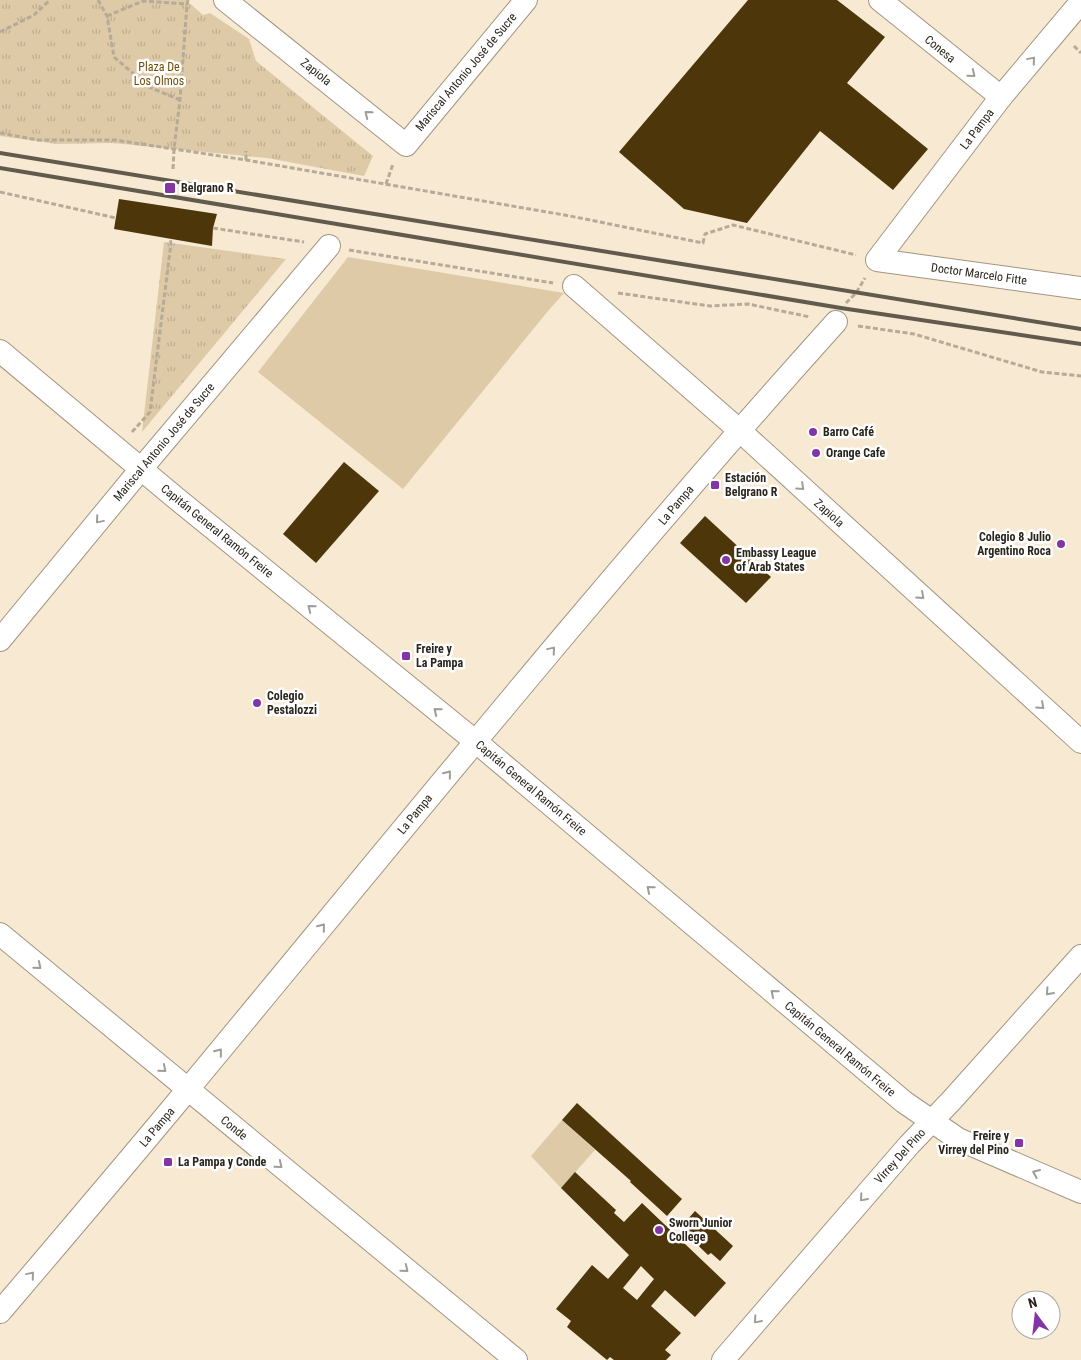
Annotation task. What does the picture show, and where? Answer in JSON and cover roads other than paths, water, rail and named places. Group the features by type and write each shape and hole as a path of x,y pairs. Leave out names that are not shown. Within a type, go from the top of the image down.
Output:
{"street":[{"name":"Zapiola","path":"225,0 406,145"},
{"name":"Mariscal Antonio José de Sucre","path":"406,145 526,0"},
{"name":"Conesa","path":"880,0 1001,97"},
{"name":"La Pampa","path":"878,260 1001,97 1081,2"},
{"name":"Mariscal Antonio José de Sucre","path":"0,640 329,246"},
{"name":"Doctor Marcelo Fitte","path":"878,260 1081,288"},
{"name":"Zapiola","path":"574,286 739,430 1081,742"},
{"name":"La Pampa","path":"0,1312 188,1090 475,741 739,430 836,322"},
{"name":"Capitán General Ramón Freire","path":"0,352 475,741 904,1102 958,1139 1081,1192"},
{"name":"Conde","path":"0,934 516,1360"},
{"name":"Virrey Del Pino","path":"722,1360 931,1122 1081,956"}],"railway":[{"path":"0,153 1081,329"},
{"path":"0,168 841,308 1081,344"}],"place":[{"name":"Belgrano R","path":"170,188"},
{"name":"Barro Café","path":"813,432"},
{"name":"Orange Cafe","path":"816,453"},
{"name":"Estación Belgrano R","path":"715,485"},
{"name":"Colegio 8 Julio Argentino Roca","path":"1061,544"},
{"name":"Embassy League of Arab States","path":"726,560"},
{"name":"Freire y La Pampa","path":"406,656"},
{"name":"Colegio Pestalozzi","path":"257,703"},
{"name":"Freire y Virrey del Pino","path":"1019,1143"},
{"name":"La Pampa y Conde","path":"168,1162"},
{"name":"Sworn Junior College","path":"659,1230"}],"park label":[{"name":"Plaza De Los Olmos","path":"159,74"}]}
